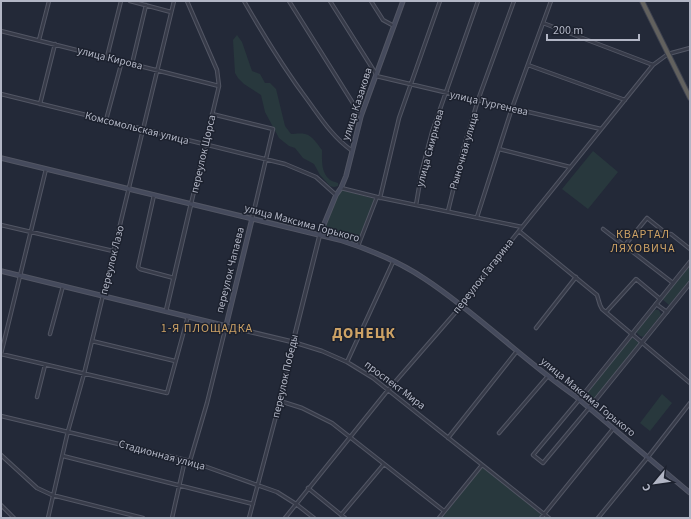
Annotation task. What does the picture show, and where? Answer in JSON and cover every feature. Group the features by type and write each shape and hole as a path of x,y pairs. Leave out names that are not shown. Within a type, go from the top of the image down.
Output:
{"highway":[{"path":"642,1 690,98"}],"main road":[{"name":"улица Казакова","path":"320,234 336,195 346,176 351,150 361,116 403,1"},
{"name":"улица Максима Горького","path":"1,158 320,234 358,246 393,262 424,278 462,305 589,408 690,493"},
{"name":"переулок Чапаева","path":"226,326 252,219"},
{"name":"проспект Мира","path":"1,270 226,326"}],"street":[{"path":"39,40 49,1"},
{"path":"107,58 121,1"},
{"path":"130,1 171,12"},
{"name":"переулок Лазо","path":"48,518 52,496 84,374 174,1"},
{"name":"переулок Щорса","path":"166,311 219,86 217,70 187,1"},
{"path":"244,1 273,51 330,132 351,150"},
{"path":"289,1 361,116"},
{"path":"330,1 376,75"},
{"path":"371,1 384,20 394,26"},
{"path":"358,246 379,197 399,118 440,1"},
{"name":"улица Смирнова","path":"416,205 422,170 432,132 478,1"},
{"name":"Рыночная улица","path":"448,211 463,150 478,100 514,1"},
{"path":"477,217 512,108 551,1"},
{"path":"132,64 146,5"},
{"path":"543,23 653,65"},
{"name":"улица Кирова","path":"1,31 219,86"},
{"path":"40,104 55,44"},
{"name":"переулок Гагарина","path":"285,518 388,390 462,305 489,268 653,65 668,54 690,48"},
{"path":"106,120 122,61"},
{"path":"528,64 625,100"},
{"name":"улица Тургенева","path":"376,75 411,85 601,129"},
{"name":"Комсомольская улица","path":"1,94 285,164 316,177 336,195"},
{"name":"переулок Чапаева","path":"212,114 273,129 252,219"},
{"path":"499,149 571,167"},
{"path":"46,169 1,354 167,393 188,316"},
{"path":"341,188 522,227"},
{"path":"154,195 138,267 140,269 174,278"},
{"path":"625,245 647,218 667,234 671,234 690,249"},
{"path":"1,225 114,251"},
{"path":"604,228 673,283"},
{"path":"519,231 597,295 600,305 606,312 690,383"},
{"name":"переулок Победы","path":"248,518 280,401 320,234"},
{"path":"347,362 393,262"},
{"path":"690,262 534,455 543,463 690,283"},
{"path":"536,328 576,278"},
{"path":"606,312 636,279 660,299"},
{"path":"50,334 63,286"},
{"path":"656,304 667,312"},
{"name":"переулок Чапаева","path":"190,461 207,405 226,326"},
{"name":"проспект Мира","path":"226,326 293,342 322,351 347,362 373,378 549,518"},
{"path":"92,341 175,361"},
{"path":"448,438 517,351"},
{"path":"37,397 45,365"},
{"path":"499,433 548,376"},
{"path":"280,401 302,408 332,423 444,512"},
{"path":"598,518 690,403"},
{"name":"Стадионная улица","path":"1,416 190,461 277,492 314,518"},
{"path":"541,518 613,429"},
{"path":"1,455 37,488 52,496 142,518"},
{"path":"63,456 253,504"},
{"path":"172,518 185,460"},
{"path":"341,515 384,464"},
{"path":"439,518 482,465"},
{"path":"308,488 345,518"},
{"path":"1,505 14,518"}],"shaded area":[{"path":"237,35 242,42 252,71 260,74 265,83 270,83 276,89 285,126 291,134 305,134 315,140 322,150 322,166 326,176 330,180 338,183 338,186 330,186 320,175 314,164 303,158 295,148 289,146 279,138 265,112 261,95 244,84 238,78 235,73 233,40"},
{"path":"593,151 618,172 588,209 562,189"},
{"path":"342,190 375,199 358,243 324,231 339,193"},
{"path":"690,265 690,280 669,305 662,299"},
{"path":"655,310 659,311 661,315 643,337 640,336 636,332"},
{"path":"631,337 639,343 590,404 582,397"},
{"path":"662,394 672,403 650,431 640,423"},
{"path":"482,467 543,515 541,518 442,518"}],"district":[{"name":"КВАРТАЛ ЛЯХОВИЧА","path":"643,241"},
{"name":"1-Я ПЛОЩАДКА","path":"207,328"},
{"name":"ДОНЕЦК","path":"364,333"}]}
